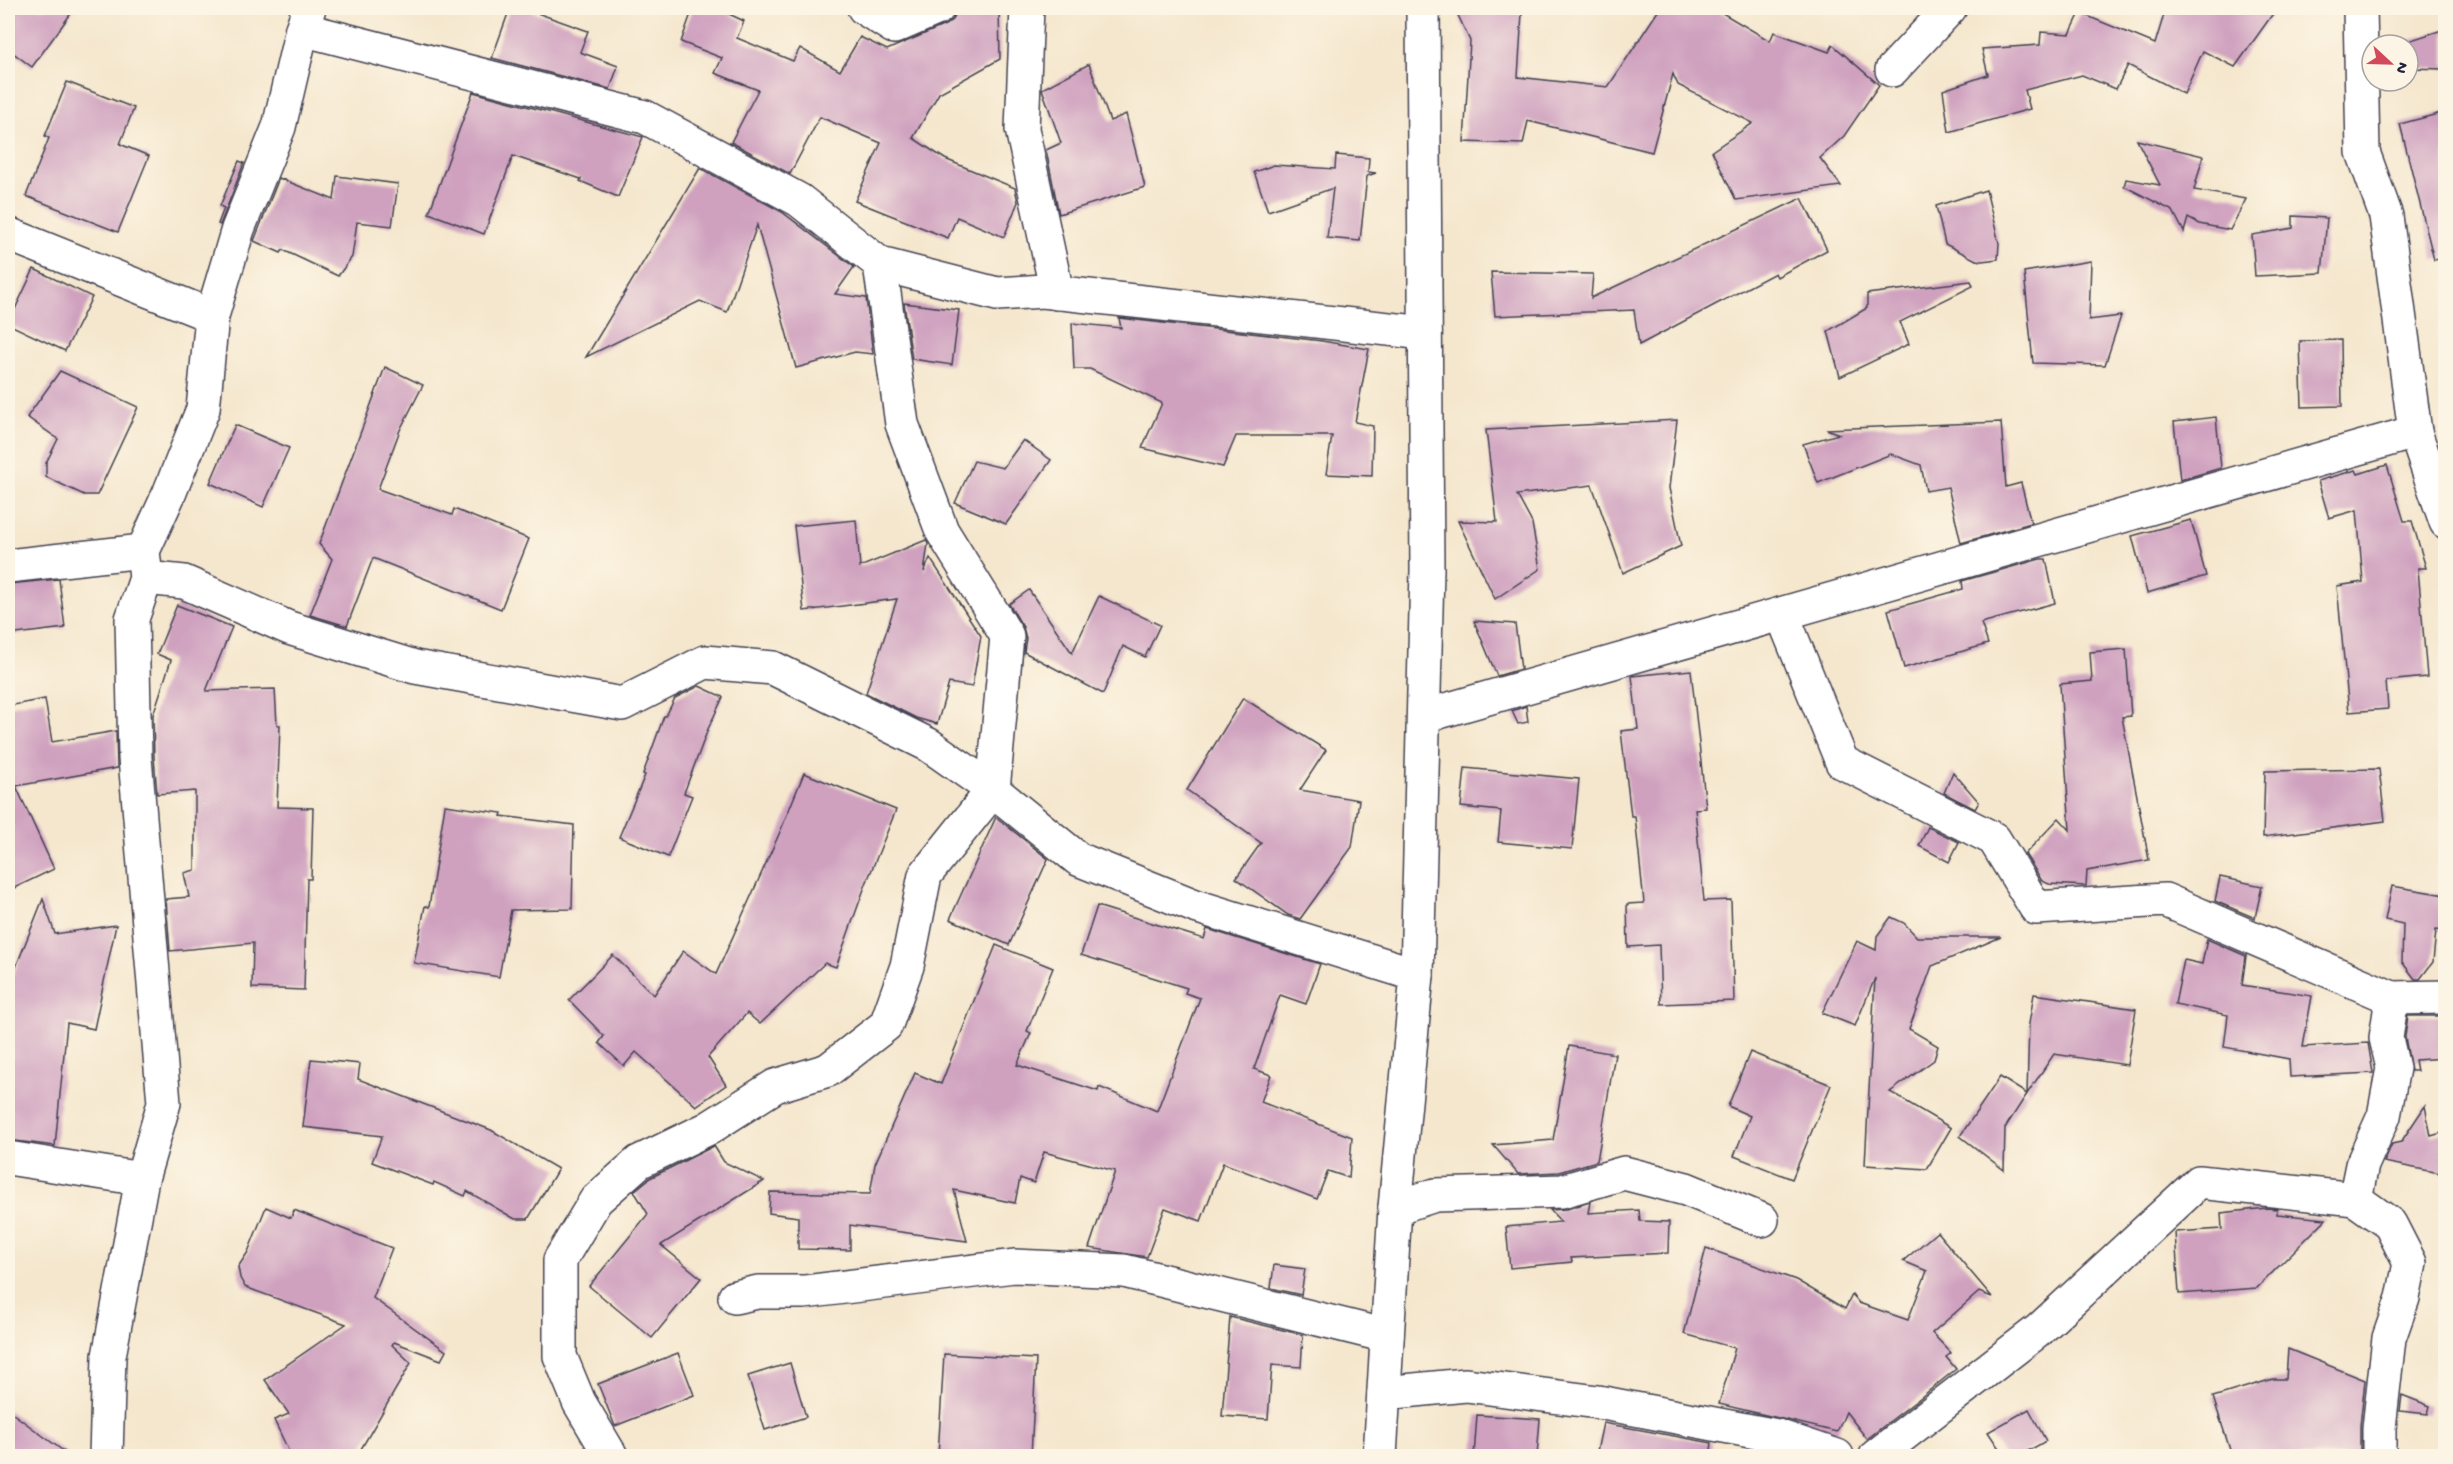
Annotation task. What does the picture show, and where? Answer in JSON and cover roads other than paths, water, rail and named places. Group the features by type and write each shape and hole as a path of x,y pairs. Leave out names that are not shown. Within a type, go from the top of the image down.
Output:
{"street":[{"path":"864,8 894,27 938,8"},
{"path":"1027,8 1022,129 1057,293"},
{"path":"1380,1456 1395,1208 1417,975 1425,716 1427,570 1423,8"},
{"path":"1892,70 1950,8"},
{"path":"2360,8 2363,152 2385,216 2415,432 2445,522"},
{"path":"106,1456 109,1356 142,1179 164,1103 135,758 132,619 145,565 169,494 203,409 212,316 238,229 279,127 306,18 645,117 799,200 880,264 997,294 1057,293 1425,333"},
{"path":"8,234 212,316"},
{"path":"611,1456 579,1401 560,1356 560,1260 596,1200 639,1162 709,1128 774,1086 828,1070 886,1025 907,966 926,875 993,790 1007,636 942,531 902,424 880,264"},
{"path":"1425,716 2415,432"},
{"path":"8,566 145,565 289,628 415,667 622,704 705,662 773,668 929,745 993,790 1078,859 1195,906 1417,975"},
{"path":"1782,614 1842,762 1994,839 2036,908 2165,900 2392,998 2445,997"},
{"path":"2355,1199 2362,1166 2386,1107 2393,1068 2386,1038 2392,998"},
{"path":"8,1158 142,1179"},
{"path":"1395,1208 1435,1195 1562,1191 1624,1173 1686,1189 1762,1220"},
{"path":"1876,1456 2039,1330 2199,1182 2355,1199 2390,1224 2410,1263 2403,1298 2389,1338 2379,1428 2379,1456"},
{"path":"735,1297 758,1292 804,1292 1014,1266 1124,1271 1387,1336"},
{"path":"1384,1393 1466,1385 1598,1402 1777,1436 1837,1456"}]}
